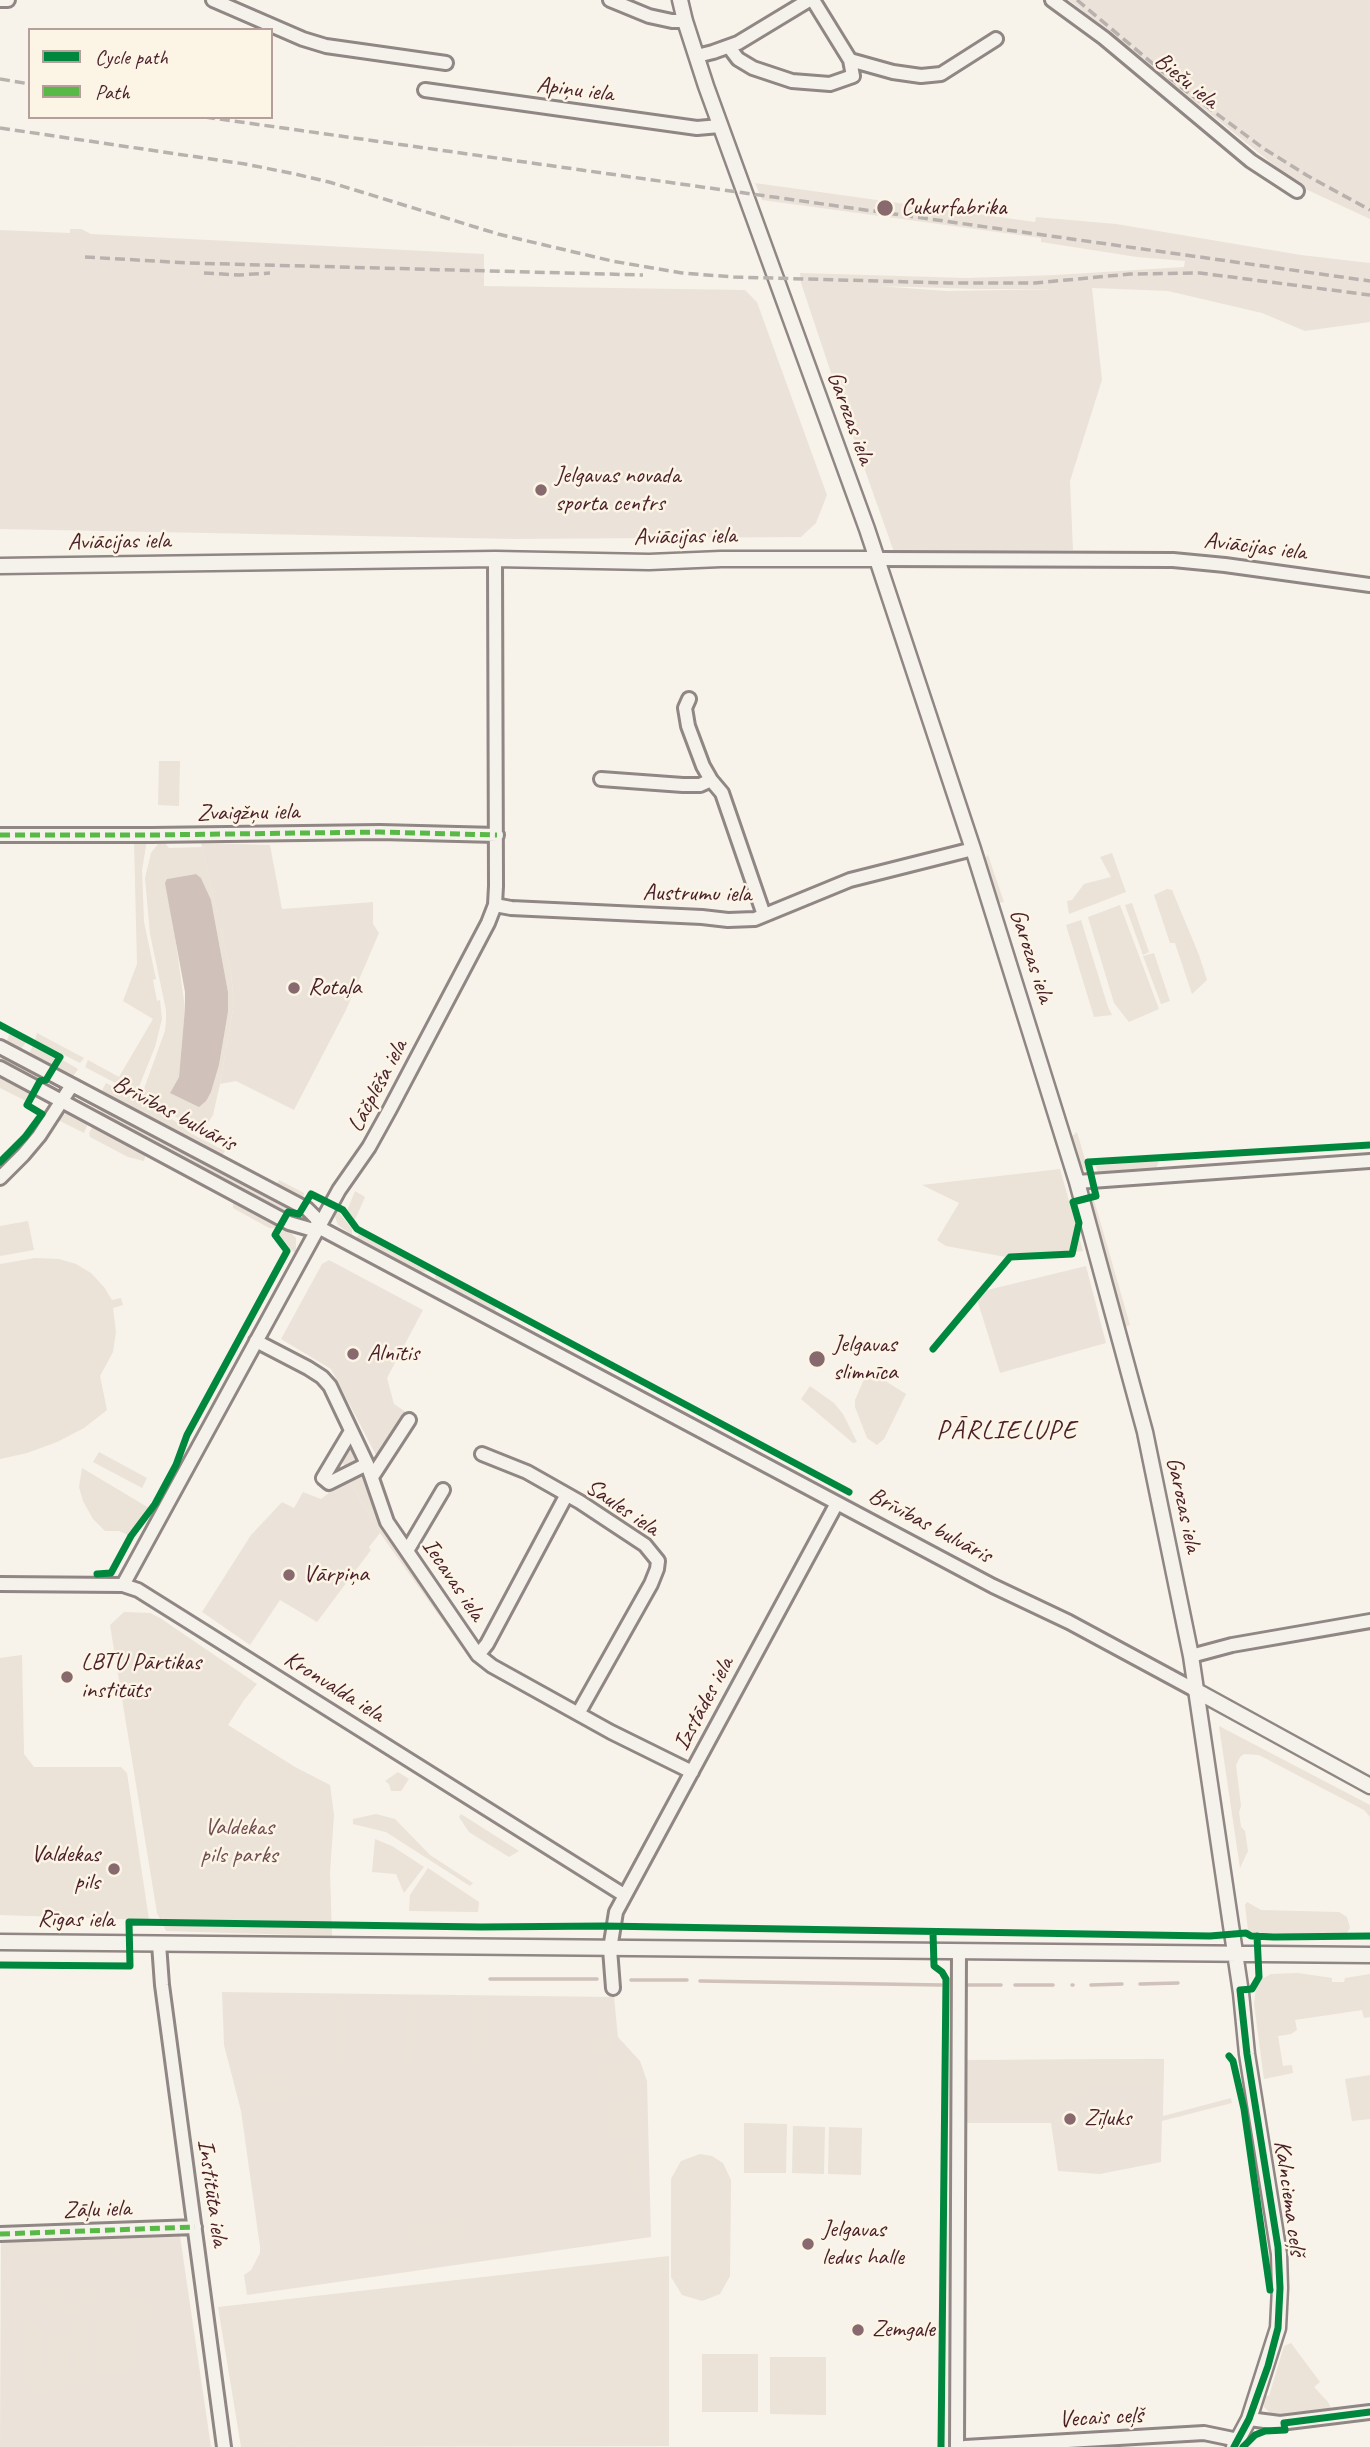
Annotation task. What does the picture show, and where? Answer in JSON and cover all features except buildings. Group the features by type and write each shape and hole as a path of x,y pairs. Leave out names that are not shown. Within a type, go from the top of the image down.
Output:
{"main road":[{"name":"Garozas iela","path":"680,0 720,126 877,559 973,849 1077,1182 1145,1432 1191,1656 1235,1954"},
{"name":"Aviācijas iela","path":"0,566 495,559 649,562 877,559"},
{"name":"Brīvības bulvāris","path":"1195,1690 1370,1786"},
{"name":"Rīgas iela","path":"0,1942 1370,1955"},
{"name":"Kalnciema ceļš","path":"1235,1954 1248,2065 1278,2247 1280,2288 1278,2328 1249,2419 1236,2443"}],"street":[{"path":"0,0 8,0"},
{"path":"213,0 303,39 326,46 446,63"},
{"path":"610,0 645,15 685,21"},
{"path":"697,55 729,47 811,0 850,60 853,76 830,84 792,81 753,68 738,59 729,47"},
{"name":"Biešu iela","path":"1052,0 1104,38 1251,161 1297,191"},
{"path":"850,60 921,76 941,74 996,39"},
{"name":"Apiņu iela","path":"425,90 697,128 720,126"},
{"name":"Lāčplēša iela","path":"123,1585 339,1191 369,1147 390,1109 472,955 495,905 495,559"},
{"name":"Aviācijas iela","path":"877,559 1173,560 1370,585"},
{"path":"689,699 685,708 688,726 703,766 722,793 764,915"},
{"path":"601,779 683,785 701,785 711,780"},
{"name":"Zvaigžņu iela","path":"0,835 380,832 497,835"},
{"name":"Austrumu iela","path":"495,905 728,920 755,919 850,880 973,849"},
{"name":"Brīvības bulvāris","path":"0,1047 307,1209 316,1218 320,1228"},
{"name":"Brīvības bulvāris","path":"0,1068 289,1223 310,1229 320,1228 1195,1690"},
{"path":"0,1178 23,1155 72,1085"},
{"path":"1077,1182 1370,1161"},
{"name":"Iecavas iela","path":"256,1341 322,1377 337,1398 372,1478 387,1522 478,1655 492,1666 611,1732 692,1772"},
{"path":"372,1478 409,1420"},
{"path":"351,1431 323,1478 329,1483 366,1464"},
{"name":"Saules iela","path":"482,1454 527,1472 645,1545 658,1561 651,1584 579,1712"},
{"path":"407,1551 443,1489"},
{"path":"478,1655 493,1633 566,1496"},
{"name":"Izstādes iela","path":"613,1988 610,1949 616,1912 837,1503"},
{"name":"Kronvalda iela","path":"0,1584 123,1585 138,1590 624,1895"},
{"path":"1191,1656 1232,1645 1370,1621"},
{"name":"Institūta iela","path":"159,1944 162,1985 224,2447"},
{"path":"957,2447 959,1952"},
{"name":"Zāļu iela","path":"0,2234 195,2227"},
{"path":"1249,2419 1280,2423 1370,2412"},
{"name":"Vecais ceļš","path":"965,2447 1204,2433 1236,2443"}],"shaded area":[{"path":"1069,0 1370,0 1370,219 1301,187"},
{"path":"755,183 1035,222 1036,217 1116,224 1301,255 1370,263 1370,322 1305,331 1262,313 1168,291 1092,288 1102,380 1070,481 1073,550 894,552 839,397 800,273 967,278 1184,267 1185,261 1137,257 1041,242 1041,238 762,200","holes":["879,286 1058,289 947,291"]},
{"path":"70,229 81,229 91,234 484,254 484,286 745,290 757,302 827,495 816,523 801,537 515,539 0,529 0,230 70,233"},
{"name":"Rotaļa","path":"201,843 270,845 282,909 373,902 373,924 379,933 346,1010 294,1110 236,1081 220,1084 234,1003 231,974"},
{"path":"196,874 201,878 211,900 228,992 228,1012 219,1065 211,1092 199,1107 170,1093 179,1077 185,992 165,883 167,879"},
{"name":"Alnītis","path":"329,1260 423,1310 387,1378 394,1404 409,1414 377,1457 331,1369 281,1339 322,1264"},
{"path":"1086,1266 1106,1343 1000,1373 975,1293"},
{"name":"Vārpiņa","path":"348,1478 380,1533 369,1547 371,1550 317,1622 280,1600 250,1645 202,1612 251,1535 282,1502 294,1508 303,1492 321,1499"},
{"path":"222,1992 614,1997 618,2037 640,2061 647,2081 651,2237 247,2295 244,2275 251,2270 260,2253 260,2247 241,2111 224,2045"},
{"name":"Zīļuks","path":"1164,2059 1163,2116 1231,2098 1232,2103 1162,2121 1161,2162 1100,2174 1058,2171 1051,2123 967,2123 967,2060"},
{"path":"180,2236 211,2447 0,2447 1,2242"}],"green space":[{"path":"159,761 180,761 179,806 158,805"},
{"path":"147,840 142,870 144,922 162,1019 155,1047 136,1094 85,1067 88,1060 119,1077 153,1019 123,1001 137,964 134,841"},
{"path":"165,843 169,848 202,847 231,974 234,1003 220,1084 213,1115 202,1132 143,1098 142,1094 166,1022 166,1010 150,934 145,878 151,853 158,844","holes":["196,874 201,878 211,900 228,992 228,1012 219,1065 211,1092 170,1093 179,1077 185,1008 167,879"]},
{"path":"1112,853 1126,892 1069,914 1067,901 1072,900 1084,884 1111,877 1100,857"},
{"path":"988,855 1004,902 998,903 984,859"},
{"path":"1167,889 1172,890 1207,980 1192,994 1175,943 1170,943 1154,895"},
{"path":"1132,903 1149,952 1143,955 1125,905"},
{"path":"1120,905 1159,1009 1129,1022 1114,1003 1088,917"},
{"path":"1081,920 1112,1015 1094,1017 1066,925"},
{"path":"1154,953 1170,1001 1161,1004 1143,956"},
{"path":"10,1033 26,1042 21,1049 6,1043"},
{"path":"37,1033 84,1058 80,1063 35,1040"},
{"path":"33,1045 57,1058 51,1068 32,1058 30,1052"},
{"path":"0,1052 45,1077 40,1077 36,1082 0,1063"},
{"path":"61,1059 78,1069 72,1078 56,1070"},
{"path":"0,1074 31,1091 26,1101 0,1088"},
{"path":"106,1083 225,1151 219,1157 99,1097"},
{"path":"95,1102 298,1211 288,1209 283,1214 98,1116 101,1111 93,1105"},
{"path":"70,1110 90,1119 84,1133 58,1120"},
{"path":"95,1122 146,1152 144,1161 128,1157 90,1137 89,1133"},
{"path":"1077,1132 1091,1173 1080,1165 1072,1143 1071,1137"},
{"path":"1159,1160 1156,1169 1098,1173 1096,1166"},
{"path":"1060,1169 1083,1251 1017,1259 946,1246 937,1240 959,1203 922,1185"},
{"path":"279,1180 304,1193 303,1202 278,1188 276,1186"},
{"path":"355,1191 365,1197 354,1222 347,1211"},
{"path":"233,1199 278,1223 275,1228 269,1228 233,1208"},
{"path":"1094,1200 1130,1325 1125,1327 1090,1201"},
{"path":"336,1209 352,1229 352,1235 338,1225"},
{"path":"28,1221 34,1250 0,1256 0,1226"},
{"path":"283,1225 296,1238 296,1253 279,1234"},
{"path":"359,1234 428,1271 421,1272 356,1238"},
{"path":"35,1258 59,1259 76,1264 91,1273 112,1300 121,1298 123,1305 113,1308 116,1332 113,1352 100,1376 107,1410 84,1428 57,1442 0,1459 0,1264"},
{"path":"437,1274 496,1306 495,1315 436,1280"},
{"path":"868,1370 906,1394 884,1439 877,1445 867,1438 855,1407 855,1400"},
{"path":"810,1386 834,1403 843,1414 857,1442 853,1443 801,1399"},
{"path":"351,1445 359,1462 347,1469 341,1461"},
{"path":"99,1452 147,1478 142,1488 93,1462"},
{"path":"82,1468 149,1508 128,1535 119,1531 105,1531 93,1519 79,1487"},
{"path":"358,1473 364,1474 472,1655 470,1659 380,1533 348,1478"},
{"name":"Valdekas pils parks","path":"124,1612 150,1613 160,1618 257,1684 228,1725 295,1767 330,1785 334,1815 330,1872 332,1936 166,1931 157,1913 110,1625"},
{"name":"Valdekas pils parks","path":"22,1655 24,1754 34,1767 121,1767 127,1773 149,1920 0,1915 0,1658"},
{"path":"1219,1726 1370,1805 1370,1817 1364,1810 1259,1755 1244,1754 1236,1765 1241,1827 1245,1831 1248,1851 1240,1868"},
{"path":"398,1772 409,1779 401,1791 391,1791 385,1781"},
{"path":"376,1814 395,1819 430,1855 473,1883 470,1886 386,1832 353,1824 353,1819"},
{"path":"461,1814 519,1851 509,1857 469,1832 459,1817"},
{"path":"375,1839 392,1846 424,1867 404,1893 396,1874 372,1872"},
{"path":"428,1868 479,1902 478,1912 409,1911 410,1895"},
{"path":"1247,1902 1261,1910 1339,1912 1347,1917 1350,1928 1346,1934 1253,1933 1248,1930 1245,1905"},
{"path":"1298,1973 1332,1978 1332,1982 1344,1982 1345,1978 1370,1974 1370,2017 1364,2018 1362,2010 1295,2020 1297,2030 1278,2036 1283,2066 1292,2065 1293,2073 1264,2079 1254,2004 1256,1986 1271,1974"},
{"path":"336,2001 346,2001 343,2062 337,2061"},
{"path":"406,2001 416,2002 412,2063 406,2063"},
{"path":"475,2001 485,2002 481,2064 475,2063"},
{"path":"593,2035 608,2036 610,2046 607,2052 594,2056 591,2054 590,2038"},
{"path":"622,2053 639,2072 640,2090 613,2093 614,2085 596,2082 596,2068 612,2064"},
{"path":"1164,2059 1163,2087 1088,2087 1060,2109 1000,2109 1003,2060"},
{"path":"282,2074 281,2083 247,2082 250,2075"},
{"path":"1370,2075 1370,2119 1352,2121 1345,2079"},
{"path":"262,2087 320,2087 321,2094 253,2103 250,2090"},
{"path":"640,2097 642,2120 638,2134 610,2140 605,2105 612,2104 613,2100"},
{"path":"744,2123 787,2124 786,2173 744,2173"},
{"path":"793,2126 825,2127 824,2174 792,2173"},
{"path":"829,2127 862,2128 861,2175 828,2174"},
{"path":"633,2149 637,2151 639,2186 636,2190 631,2187 626,2158 628,2152"},
{"path":"700,2154 712,2156 723,2163 731,2180 730,2276 720,2294 702,2301 682,2295 671,2277 671,2179 681,2161"},
{"path":"463,2216 465,2221 465,2238 415,2246 408,2242 406,2227 409,2225 432,2219 433,2225 450,2224 454,2217"},
{"path":"118,2239 117,2249 83,2252 82,2248 78,2249 76,2240"},
{"path":"66,2241 54,2253 7,2255 7,2243"},
{"path":"669,2256 669,2446 241,2447 218,2307"},
{"path":"79,2283 92,2283 93,2292 97,2293 97,2309 88,2309 75,2292"},
{"path":"67,2285 53,2310 43,2311 46,2286"},
{"path":"118,2285 146,2305 149,2325 132,2323 133,2368 114,2373 100,2382 94,2322 124,2322 120,2320"},
{"path":"70,2293 88,2316 56,2316"},
{"path":"40,2324 45,2371 43,2381 49,2383 49,2378 70,2377 69,2385 61,2385 46,2397 32,2393 23,2380 23,2371 28,2361 23,2347 22,2325"},
{"path":"72,2324 87,2324 90,2384 75,2384"},
{"path":"68,2333 70,2374 48,2375 46,2334"},
{"path":"1291,2343 1320,2382 1314,2387 1328,2402 1331,2408 1329,2412 1281,2418 1273,2416 1264,2407 1264,2396 1269,2396 1284,2346"},
{"path":"702,2354 758,2354 758,2412 702,2412"},
{"path":"770,2357 826,2357 826,2415 770,2414"}],"waterway":[{"path":"490,1979 597,1979"},
{"path":"631,1980 687,1980"},
{"path":"700,1981 941,1985"},
{"path":"1140,1984 1178,1983"},
{"path":"1091,1985 1122,1984"},
{"path":"967,1985 1001,1985"},
{"path":"1015,1985 1053,1985"}],"railway":[{"path":"1077,0 1182,88 1263,148 1370,210"},
{"path":"0,79 28,84"},
{"path":"219,119 1370,281"},
{"path":"0,128 245,164 295,174 498,234 612,261 682,273 948,283 1035,283 1130,274 1200,273 1370,295"},
{"path":"85,257 188,263 643,275"},
{"path":"204,273 270,273"}],"marked path":[{"path":"0,835 380,832 497,835"},
{"path":"0,2234 195,2227"}],"cycle path":[{"path":"0,1025 60,1057 46,1080 40,1081 27,1105 42,1114 25,1137 0,1162"},
{"path":"933,1349 1010,1257 1072,1254 1079,1223 1073,1202 1096,1196 1088,1162 1370,1145"},
{"path":"97,1574 111,1573 131,1536 155,1504 176,1465 187,1435 287,1251 275,1235 288,1212 299,1214 311,1194 343,1210 357,1229 849,1492"},
{"path":"0,1965 130,1966 129,1922 1370,1936"},
{"path":"933,1932 934,1966 946,1979 941,2447"},
{"path":"1234,2447 1249,2419 1268,2366 1278,2328 1280,2288 1278,2247 1247,2054 1240,1990 1252,1989 1259,1977 1257,1936"},
{"path":"1229,2056 1233,2061 1244,2109 1270,2290"},
{"path":"1243,2447 1255,2435 1265,2431 1285,2430 1284,2423 1370,2412"}],"place":[{"name":"Cukurfabrika","path":"885,208"},
{"name":"Jelgavas novada sporta centrs","path":"541,490"},
{"name":"Rotaļa","path":"294,988"},
{"name":"Alnītis","path":"353,1354"},
{"name":"Jelgavas slimnīca","path":"817,1359"},
{"name":"Vārpiņa","path":"289,1575"},
{"name":"LBTU Pārtikas institūts","path":"67,1677"},
{"name":"Valdekas pils","path":"114,1869"},
{"name":"Zīļuks","path":"1070,2119"},
{"name":"Jelgavas ledus halle","path":"808,2244"},
{"name":"Zemgale","path":"858,2330"}],"district":[{"name":"PĀRLIELUPE","path":"1007,1431"}]}
